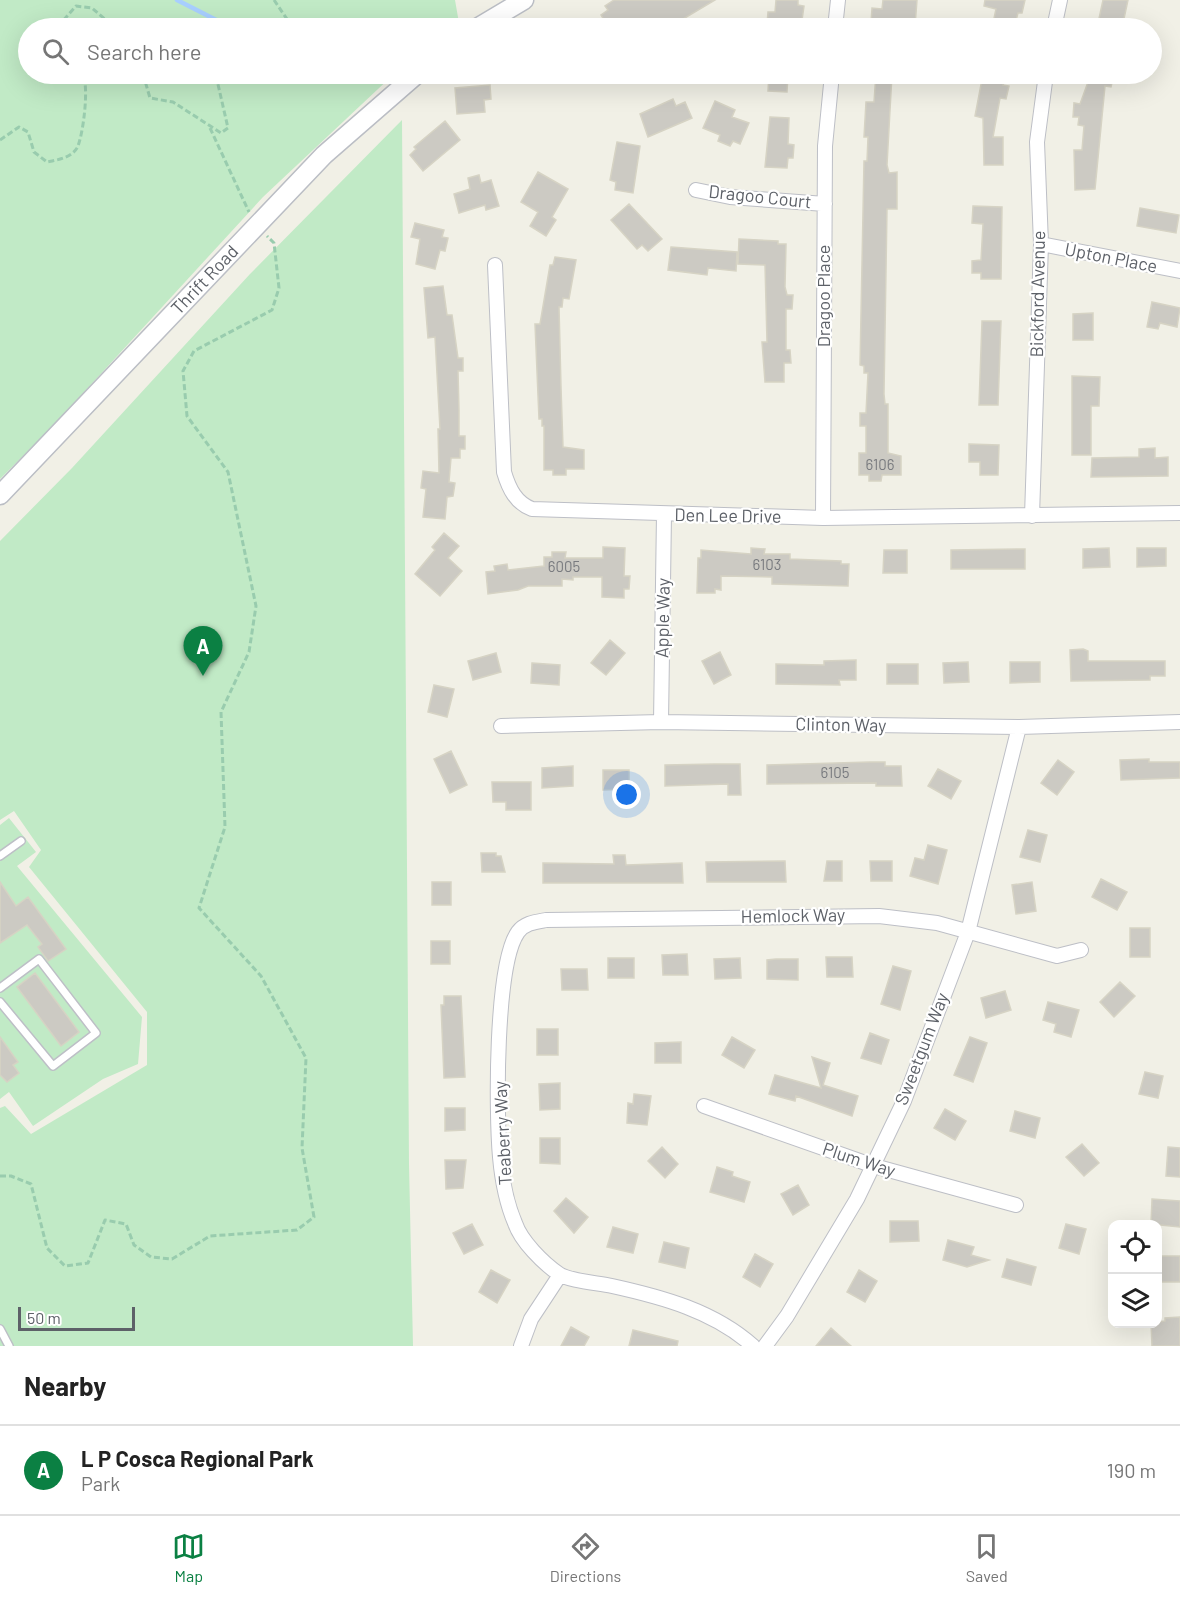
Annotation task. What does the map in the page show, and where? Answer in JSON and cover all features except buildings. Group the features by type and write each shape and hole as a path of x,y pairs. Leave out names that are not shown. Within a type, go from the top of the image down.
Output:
{"street":[{"path":"494,18 524,0"},
{"path":"836,18 838,0"},
{"path":"1056,18 1060,0"},
{"name":"Thrift Road","path":"0,495 255,226 340,140 405,84"},
{"name":"Dragoo Place","path":"823,518 825,146 831,84"},
{"name":"Bickford Avenue","path":"1032,516 1041,244 1037,142 1045,84"},
{"name":"Dragoo Court","path":"696,189 730,197 825,204"},
{"name":"Upton Place","path":"1041,244 1180,271"},
{"name":"Den Lee Drive","path":"495,265 503,410 502,458 506,479 514,495 520,503 532,509 823,518 1180,513"},
{"name":"Apple Way","path":"661,722 664,514"},
{"name":"Clinton Way","path":"501,726 661,722 1019,727 1180,722"},
{"name":"Sweetgum Way","path":"765,1346 816,1269 874,1166 930,1038 947,982 968,932 1019,727"},
{"name":"Hemlock Way","path":"512,945 525,924 546,920 587,917 860,915 905,917 1057,956 1081,950"},
{"name":"Teaberry Way","path":"512,945 506,962 502,995 500,1047 499,1129 503,1184 516,1226 526,1242 560,1275"},
{"name":"Plum Way","path":"705,1106 874,1166 1016,1205"},
{"path":"521,1346 531,1319 560,1275 689,1308 724,1324 753,1346"}],"lane":[{"path":"0,856 21,841"},
{"path":"0,988 39,959 96,1033 52,1066 0,1002"},
{"path":"0,1329 9,1346"}],"path":[{"path":"274,0 286,18"},
{"path":"65,18 76,6 92,8 104,18"},
{"path":"0,140 19,128 28,132 34,152 47,162 66,158 77,148 87,96 86,84"},
{"path":"146,84 150,98 172,102 221,133 228,128 218,84"},
{"path":"0,1176 11,1176 31,1184 48,1248 64,1266 88,1263 105,1220 126,1224 134,1245 152,1257 172,1259 210,1236 297,1230 314,1216 302,1148 306,1058 261,976 199,908 225,827 221,712 249,652 256,606 228,472 187,416 183,371 194,351 272,310 279,288 274,243 255,226 210,128"}],"green space":[{"path":"0,0 455,0 458,18 18,18 18,84 383,84 263,197 53,426 0,479"},
{"path":"402,120 409,1164 413,1346 0,1346 0,1108 5,1106 31,1134 147,1065 147,1012 29,867 41,850 14,811 0,820 0,541 72,468 250,274"},
{"path":"9,818 36,852 17,866 142,1017 138,1064 103,1079 33,1126 9,1092 0,1099 0,825"}],"waterway":[{"path":"177,0 212,18"}],"place":[{"name":"L P Cosca Regional Park","path":"203,676"}]}
